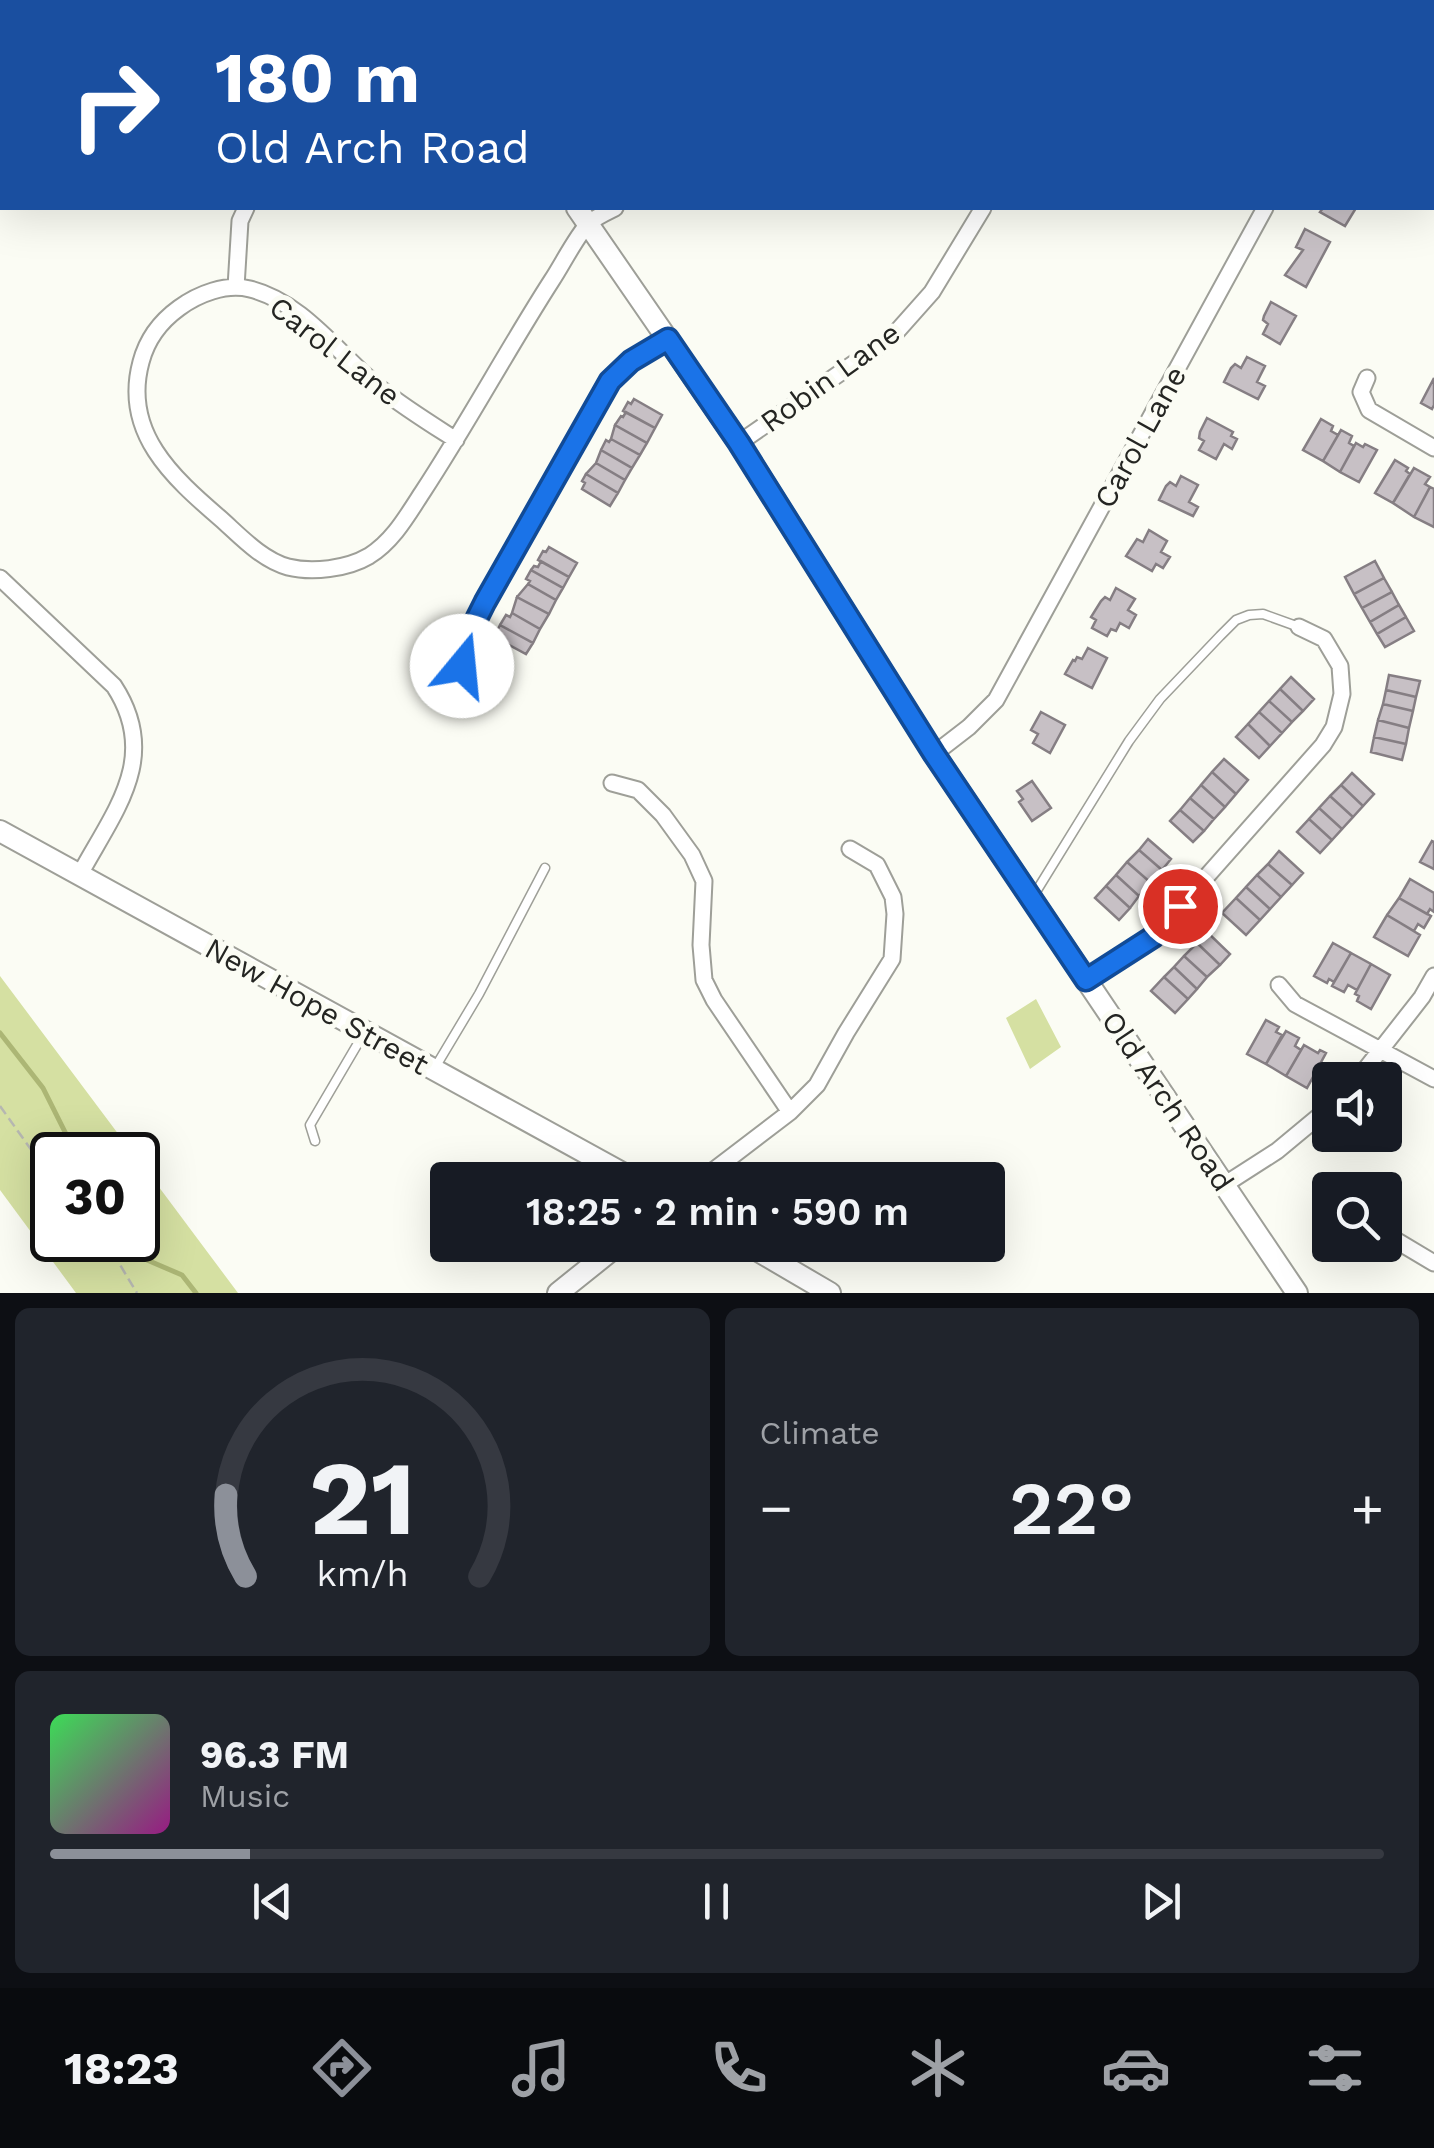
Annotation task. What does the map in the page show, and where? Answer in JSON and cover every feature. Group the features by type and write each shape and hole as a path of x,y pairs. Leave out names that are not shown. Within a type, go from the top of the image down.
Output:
{"street":[{"path":"236,287 240,220 245,210"},
{"name":"Robin Lane","path":"739,443 892,336 932,292 982,210"},
{"name":"Carol Lane","path":"934,754 996,700 1265,210"},
{"name":"Carol Lane","path":"456,440 382,390 287,306 251,289 236,287 196,296 172,313 144,351 138,373 137,409 146,437 156,454 212,511 272,560 306,569 340,566 368,556 404,522 456,440 534,308 583,215"},
{"name":"Old Arch Road","path":"583,215 739,443 934,754 1297,1293"},
{"path":"462,666 466,640 485,602 610,381 631,361 668,339"},
{"path":"1367,378 1361,392 1369,410 1434,448"},
{"path":"0,578 114,686 132,723 134,759 129,780 80,876"},
{"path":"1086,980 1153,937 1323,745 1334,727 1342,694 1340,666 1324,639 1300,627"},
{"path":"612,784 638,790 663,814 692,855 704,881 704,980 790,1112"},
{"name":"New Hope Street","path":"0,831 602,1162"},
{"path":"725,1162 790,1112 818,1085 892,958 893,897 877,864 850,849"},
{"path":"1372,1062 1434,976"},
{"path":"1279,985 1295,1004 1434,1079"},
{"path":"1224,1184 1286,1145 1312,1123"},
{"path":"1402,1244 1434,1263"},
{"path":"558,1293 597,1262"},
{"path":"777,1262 830,1293"}],"lane":[{"path":"1031,898 1129,741 1160,699 1220,636 1236,620 1249,615 1262,614 1300,627"},
{"path":"434,1070 480,994 546,868"},
{"path":"314,1142 310,1125 364,1033"}],"path":[{"path":"0,1106 30,1148"},
{"path":"118,1262 137,1293"}],"green space":[{"path":"0,976 117,1132 30,1132 30,1231 0,1190"},
{"path":"1036,999 1061,1047 1030,1069 1006,1018"},
{"path":"160,1188 238,1293 76,1293 53,1262 160,1262"}],"building":[{"path":"1322,210 1355,210 1345,226"},
{"path":"1305,229 1330,242 1306,287 1285,275 1303,250 1296,247"},
{"path":"1271,302 1296,316 1280,344 1263,334 1268,324 1263,320"},
{"path":"1247,357 1265,366 1257,382 1265,386 1258,399 1224,382 1231,368 1235,364 1241,368"},
{"path":"1434,378 1434,405 1432,409 1421,403"},
{"path":"634,399 662,415 655,428 623,411"},
{"path":"626,412 655,428 647,443 615,425"},
{"path":"1207,418 1233,432 1231,436 1237,439 1232,449 1224,444 1216,459 1199,450 1204,441 1199,438 1200,432"},
{"path":"1321,419 1333,426 1331,431 1338,435 1323,461 1303,450"},
{"path":"615,425 647,443 640,455 611,439"},
{"path":"1341,430 1352,436 1349,443 1354,446 1340,472 1323,461"},
{"path":"606,440 640,455 632,468 601,450"},
{"path":"1356,443 1377,450 1359,482 1340,472"},
{"path":"601,450 632,468 625,480 596,463"},
{"path":"1395,460 1408,468 1410,474 1393,503 1375,493"},
{"path":"596,463 625,480 618,493 586,474"},
{"path":"1414,468 1430,477 1425,484 1430,487 1414,517 1393,503"},
{"path":"586,474 618,493 610,506 582,489"},
{"path":"1181,476 1198,485 1189,502 1198,507 1193,516 1159,500 1166,486 1170,482 1176,486"},
{"path":"1430,487 1434,489 1434,527 1414,517"},
{"path":"1149,530 1167,541 1161,552 1170,557 1163,568 1156,564 1152,571 1126,556 1137,539 1143,542"},
{"path":"549,547 577,563 569,577 538,560"},
{"path":"541,561 569,577 563,588 531,570"},
{"path":"1375,561 1384,578 1354,594 1345,577"},
{"path":"531,570 563,588 556,600 528,584 526,579"},
{"path":"1384,578 1392,592 1362,608 1354,594"},
{"path":"528,584 556,600 549,614 517,597"},
{"path":"1116,588 1135,599 1128,610 1136,615 1129,628 1120,623 1107,636 1092,628 1096,620 1091,617 1105,597 1110,600"},
{"path":"1392,592 1399,605 1370,622 1362,608"},
{"path":"517,597 549,614 540,629 512,613"},
{"path":"1399,605 1406,617 1377,634 1370,622"},
{"path":"512,613 540,629 533,643 500,625"},
{"path":"1406,617 1414,631 1385,647 1377,634"},
{"path":"500,625 533,643 526,654 494,637"},
{"path":"1088,648 1107,658 1092,688 1065,674 1073,660 1082,659"},
{"path":"1389,675 1420,681 1416,697 1386,690"},
{"path":"1291,677 1314,699 1303,711 1280,689"},
{"path":"1280,689 1303,711 1292,722 1269,701"},
{"path":"1386,690 1416,697 1413,711 1383,704"},
{"path":"1269,701 1292,722 1282,733 1259,712"},
{"path":"1383,704 1413,711 1409,728 1378,720"},
{"path":"1041,712 1065,725 1050,753 1033,743 1038,734 1031,730"},
{"path":"1259,712 1282,733 1270,746 1248,724"},
{"path":"1378,720 1409,728 1406,744 1374,737"},
{"path":"1248,724 1270,746 1259,758 1236,737"},
{"path":"1374,737 1406,744 1402,760 1371,752"},
{"path":"1224,759 1248,780 1236,794 1212,772"},
{"path":"1212,772 1236,794 1225,807 1201,785"},
{"path":"1352,773 1374,794 1363,806 1341,785"},
{"path":"1032,781 1051,808 1032,821 1019,802 1023,799 1017,791"},
{"path":"1201,785 1225,807 1214,819 1190,798"},
{"path":"1341,785 1363,806 1353,817 1330,796"},
{"path":"1330,796 1353,817 1342,829 1319,808"},
{"path":"1190,798 1214,819 1204,831 1180,810"},
{"path":"1319,808 1342,829 1332,840 1309,819"},
{"path":"1180,810 1204,831 1193,842 1170,821"},
{"path":"1309,819 1332,840 1320,853 1297,832"},
{"path":"1148,839 1171,859 1162,870 1139,850"},
{"path":"1434,842 1434,869 1420,862"},
{"path":"1139,850 1162,870 1151,883 1127,862"},
{"path":"1279,851 1303,873 1292,885 1268,864"},
{"path":"1127,862 1151,883 1139,896 1116,875"},
{"path":"1268,864 1292,885 1281,897 1257,875"},
{"path":"1116,875 1139,896 1130,908 1106,886"},
{"path":"1257,875 1281,897 1270,909 1246,887"},
{"path":"1410,879 1434,893 1434,912 1430,909 1427,914 1399,898"},
{"path":"1106,886 1130,908 1119,920 1095,898"},
{"path":"1246,887 1270,909 1260,920 1236,898"},
{"path":"1236,898 1260,920 1246,935 1222,913"},
{"path":"1399,898 1431,916 1424,928 1418,924 1414,931 1387,915"},
{"path":"1387,915 1420,935 1408,956 1374,937"},
{"path":"1207,932 1230,954 1220,965 1197,943"},
{"path":"1197,943 1220,965 1207,977 1184,956"},
{"path":"1333,943 1351,953 1334,982 1329,979 1327,983 1314,976"},
{"path":"1351,953 1371,964 1357,990 1348,985 1344,992 1332,986"},
{"path":"1184,956 1207,977 1197,989 1174,967"},
{"path":"1371,964 1390,975 1371,1009 1357,1001 1359,996 1355,994"},
{"path":"1174,967 1197,989 1188,999 1164,977"},
{"path":"1164,977 1188,999 1175,1013 1151,991"},
{"path":"1266,1020 1279,1027 1276,1032 1282,1035 1266,1064 1247,1054"},
{"path":"1286,1031 1299,1038 1295,1046 1301,1050 1286,1076 1266,1064"},
{"path":"1304,1045 1326,1053 1321,1062 1312,1062 1312,1079 1307,1088 1286,1076"}],"waterway":[{"path":"0,1033 43,1088 65,1132"},
{"path":"152,1262 182,1275 196,1293"}],"route":[{"path":"462,666 466,640 485,602 610,381 631,361 668,339 739,443 934,754 1086,980 1153,937 1180,906"}]}
